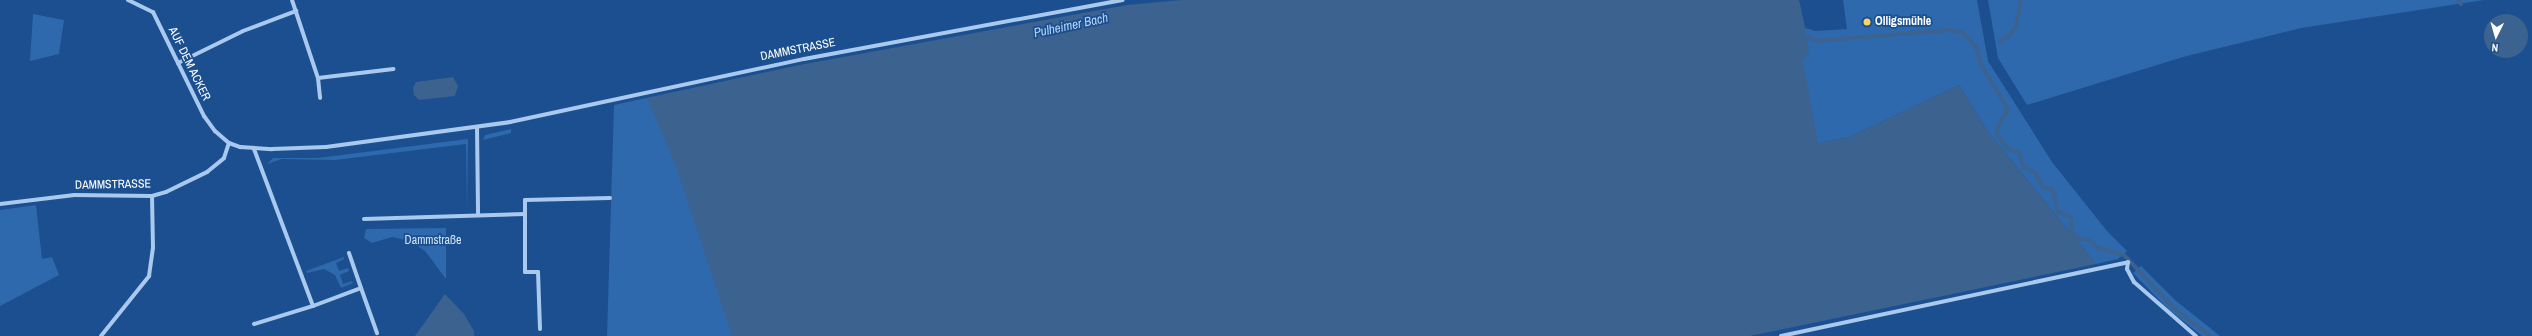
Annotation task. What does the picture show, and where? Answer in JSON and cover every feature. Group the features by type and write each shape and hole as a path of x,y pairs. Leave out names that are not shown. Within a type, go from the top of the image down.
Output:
{"street":[{"name":"AUF DEM ACKER","path":"128,0 153,12 204,116 229,143"},
{"path":"292,0 318,78 320,98"},
{"name":"DAMMSTRASSE","path":"0,204 74,195 152,196 166,192 207,172 224,158 229,143 254,149 326,147 477,128 797,60 1124,0"},
{"path":"178,63 243,30 296,11"},
{"path":"318,78 393,69"},
{"path":"477,128 478,214"},
{"path":"254,149 313,306"},
{"path":"101,336 149,276 154,248 152,196"},
{"path":"540,328 538,272 525,272 525,200 610,198"},
{"path":"364,219 467,218 478,214 525,214"},
{"path":"349,253 377,333"},
{"path":"1781,336 2128,262 2127,270 2134,282 2196,336"},
{"path":"254,324 313,306 361,288"}],"green space":[{"path":"1799,0 1805,28 1816,31 1847,29 1843,0 1977,0 1988,61 2052,162 2107,231 2127,251 2118,259 2096,264 1986,129 1959,85 1850,137 858,336 607,336 614,105 805,64"},
{"path":"1988,0 2484,0 2301,28 2183,57 2027,105 1998,58"},
{"path":"33,14 64,20 59,54 30,61"},
{"path":"511,129 511,133 483,140 485,135"},
{"path":"468,139 467,212 466,144 335,160 282,159 267,164 273,158 318,158"},
{"path":"36,205 42,259 52,257 59,275 0,306 0,210"},
{"name":"Dammstraße","path":"446,228 446,279 425,251 410,241 392,237 372,243 364,238 366,229"},
{"path":"344,257 344,259 336,263 339,271 348,268 349,271 340,275 343,284 352,281 353,283 341,288 335,275 324,269 307,273 306,271"},
{"path":"2141,266 2175,300 2220,336 2202,336 2167,308 2133,273"}],"water":[{"path":"1182,0 1799,0 1809,51 1803,62 1818,143 1850,137 1959,85 1986,129 2096,264 1750,336 732,336 676,166 647,98 805,64 1127,5"},
{"path":"2502,14 2510,14 2522,20 2528,32 2528,40 2522,52 2510,58 2502,58 2490,52 2484,40 2484,32 2490,20"},
{"path":"453,77 458,86 455,96 419,100 414,95 413,88 416,82"},
{"path":"445,294 464,314 474,331 474,336 415,336"}],"waterway":[{"name":"Pulheimer Bach","path":"2000,41 2010,35 2016,27 2021,0"},
{"path":"2458,0 2461,4"},
{"path":"1803,36 1818,41 1949,30 1962,32 1977,48 1981,65 2008,109 1997,129 1998,136 2007,148 2020,153 2023,167 2035,172 2043,187 2053,190 2058,212 2071,217 2071,228 2074,235 2080,239 2089,240 2098,248 2124,255 2176,310 2210,336"}],"place":[{"name":"Olligsmühle","path":"1867,22"}]}
